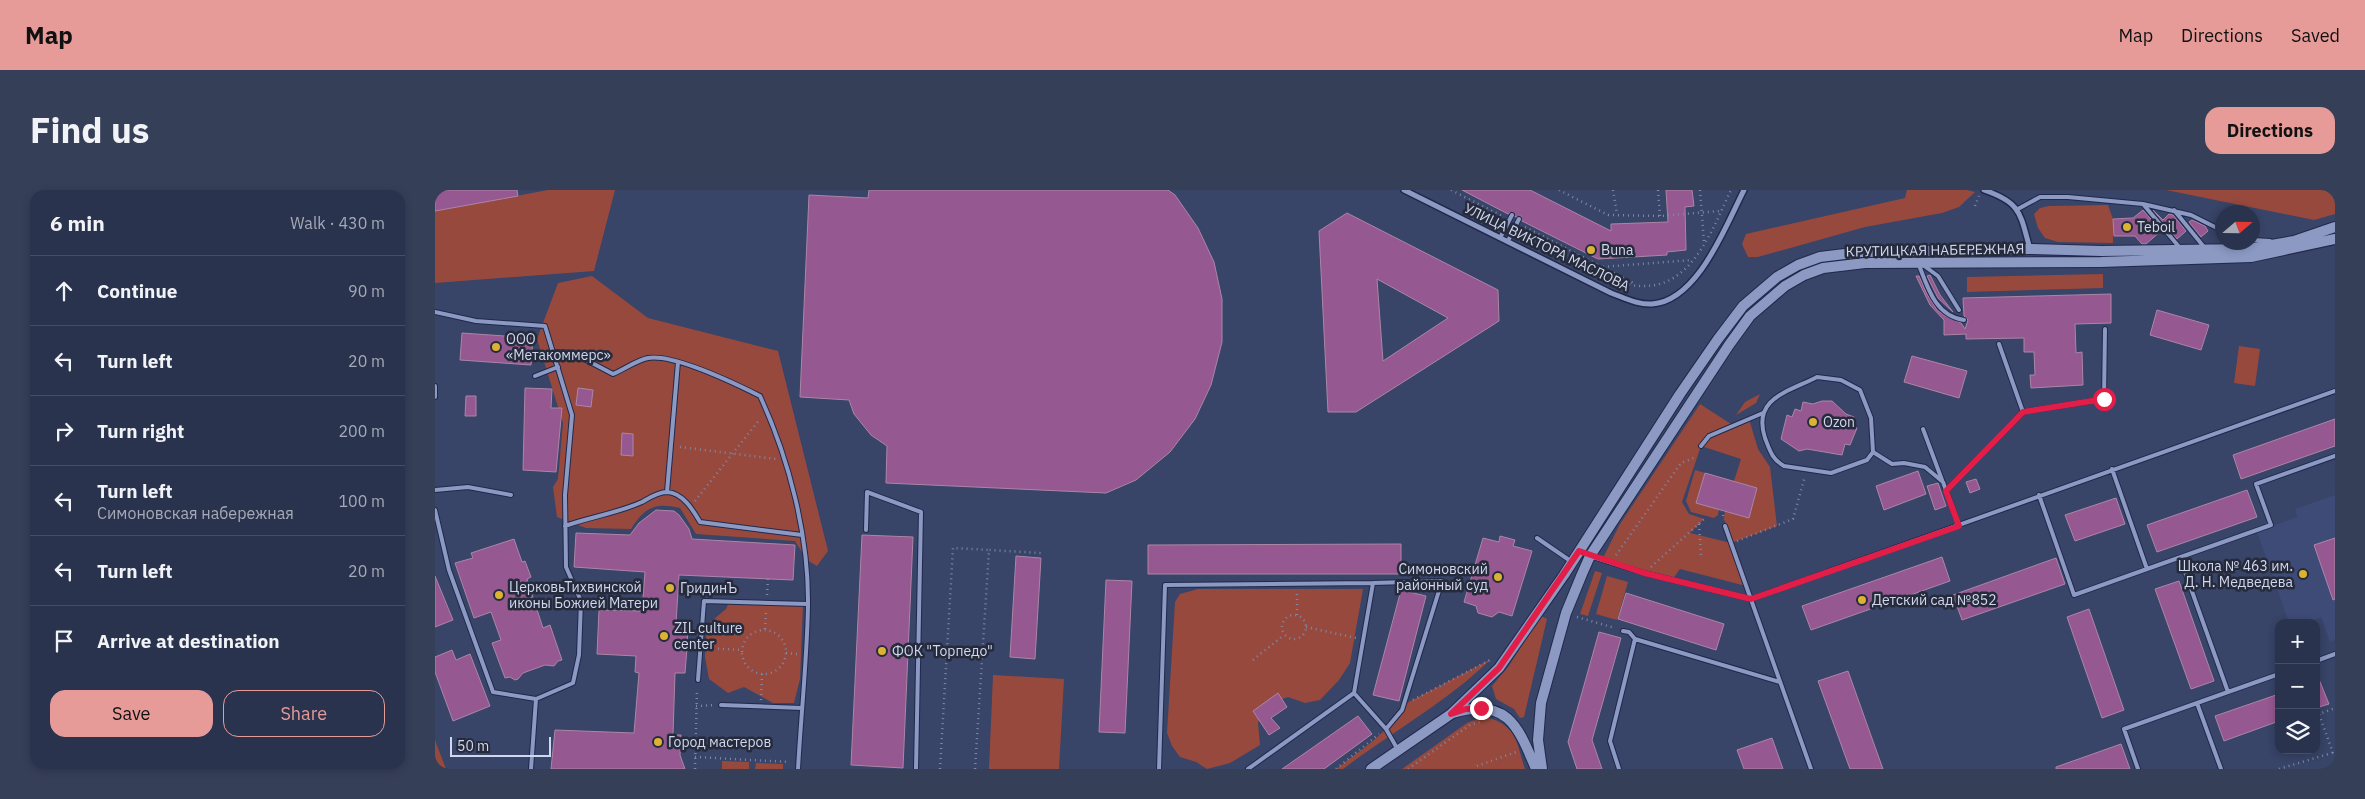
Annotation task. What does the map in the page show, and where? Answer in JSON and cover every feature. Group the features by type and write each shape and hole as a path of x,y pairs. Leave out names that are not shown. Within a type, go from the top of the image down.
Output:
{"main road":[{"name":"КРУТИЦКАЯ НАБЕРЕЖНАЯ","path":"1451,714 1499,668 1572,562 1680,394 1743,306 1777,277 1798,265 1820,257 1861,252 2248,248 2287,242 2335,227"},
{"name":"КРУТИЦКАЯ НАБЕРЕЖНАЯ","path":"1542,769 1537,740 1538,720 1546,682 1566,613 1590,556 1689,403 1750,316 1785,286 1804,275 1823,268 1865,263 2101,262 2251,257 2335,239"},
{"path":"2031,249 2031,262"},
{"path":"1371,769 1451,714 1466,709 1481,708 1495,711 1511,720 1521,734 1536,769"}],"street":[{"name":"УЛИЦА ВИКТОРА МАСЛОВА","path":"1404,190 1636,303 1654,304 1671,298 1687,288 1703,268 1744,190"},
{"path":"1984,190 1998,195 2018,209 2031,249"}],"lane":[{"path":"2018,209 2040,197 2068,197 2143,204 2191,215 2215,228"},
{"path":"2143,204 2181,250"},
{"path":"2174,210 2205,249"},
{"path":"1500,238 1511,218"},
{"path":"1508,241 1518,221"},
{"path":"2260,240 2287,242"},
{"path":"1919,263 1938,307 1955,319 1964,320"},
{"path":"1919,263 1939,276 1959,310"},
{"path":"435,312 476,321 545,326 572,415 565,495 566,567 581,601 579,655 573,683 537,698 493,692 449,570 435,510"},
{"path":"1946,491 2023,412 2104,399 2105,329"},
{"path":"1999,344 2023,412"},
{"path":"553,352 573,353 613,374 648,358 678,362 730,381 760,396 785,460 802,535 808,604 798,769"},
{"path":"667,492 678,362"},
{"path":"535,376 558,367"},
{"path":"1817,377 1841,380 1860,390 1871,418 1873,452 1867,460 1831,474 1784,466 1772,457 1761,424 1763,413 1768,403 1817,377"},
{"path":"435,386 435,397"},
{"path":"1579,551 1644,573 1751,599 2335,391"},
{"path":"1701,446 1709,436 1763,413"},
{"path":"1923,428 1959,526"},
{"path":"1873,452 1892,464 1925,467 1943,482"},
{"path":"2039,495 2074,595 2271,525 2256,484 2335,456"},
{"path":"2112,469 2147,569"},
{"path":"435,490 468,487 511,495"},
{"path":"565,526 639,503 659,493 667,492 691,506 700,522 802,535"},
{"path":"866,530 867,492 921,512 915,769"},
{"path":"1725,526 1811,769"},
{"path":"1537,538 1572,562"},
{"path":"2180,558 2227,692"},
{"path":"1159,769 1165,585 1442,581 1402,710 1386,729"},
{"path":"1248,769 1354,693 1373,583"},
{"path":"698,680 704,601 808,604"},
{"path":"1623,631 1629,632 1635,639 1780,682"},
{"path":"1619,769 1610,741 1635,639"},
{"path":"2320,660 2335,654"},
{"path":"2138,769 2124,729 2275,675"},
{"path":"1354,693 1386,729 1398,750"},
{"path":"531,769 537,698"},
{"path":"2197,703 2221,769"},
{"path":"721,705 802,708"}],"path":[{"path":"1451,190 1511,218"},
{"path":"1559,190 1608,215 1660,216 1720,211"},
{"path":"1613,190 1617,214"},
{"path":"1658,190 1660,216"},
{"path":"1700,190 1704,244"},
{"path":"1629,284 1639,286 1661,284 1674,279 1693,260 1704,244 1731,190"},
{"path":"1975,206 1979,198"},
{"path":"1518,221 1639,286"},
{"path":"1565,270 1693,260"},
{"path":"691,506 767,410"},
{"path":"671,446 785,460"},
{"path":"1611,563 1627,537 1681,463 1696,457"},
{"path":"1731,543 1793,520 1807,470"},
{"path":"1644,573 1704,519"},
{"path":"1699,524 1701,555"},
{"path":"940,769 953,548 1041,553"},
{"path":"975,769 989,550"},
{"path":"765,629 767,579"},
{"path":"1297,584 1297,615"},
{"path":"1297,615 1303,619 1306,627 1304,635 1297,639 1290,639 1284,635 1282,626 1284,620 1297,615"},
{"path":"1577,617 1615,628"},
{"path":"1306,627 1363,639"},
{"path":"765,629 774,631 781,637 785,644 786,653 784,662 779,668 762,674 754,672 747,666 741,650 749,634 765,629"},
{"path":"1253,660 1284,635"},
{"path":"700,647 741,650"},
{"path":"786,653 805,655"},
{"path":"1403,705 1491,659"},
{"path":"760,706 762,674"},
{"path":"695,769 697,693"},
{"path":"696,706 721,705"},
{"path":"2279,769 2334,753 2319,714 2335,708"},
{"path":"1408,769 1470,725 1486,721"},
{"path":"1336,769 1386,729"},
{"path":"1513,745 1519,760"},
{"path":"1477,766 1516,752"},
{"path":"695,757 799,762"}],"shaded area":[{"path":"548,190 615,190 594,271 435,283 435,211"},
{"path":"1907,190 1967,190 1975,192 1959,207 1942,213 1865,227 1758,257 1748,257 1742,244 1746,234 1905,198"},
{"path":"2166,190 2335,190 2335,214 2314,220 2260,209 2260,205 2240,205"},
{"path":"2108,205 2113,219 2113,243 2058,242 2045,238 2038,228 2034,214 2040,208 2049,206"},
{"path":"2103,274 2103,288 1967,292 1967,277"},
{"path":"592,276 648,318 778,351 828,551 817,566 807,560 795,541 696,534 680,508 671,506 651,508 641,516 631,529 586,528 557,517 553,487 558,479 563,423 537,339 558,283"},
{"path":"2239,346 2260,349 2255,386 2234,383"},
{"path":"1760,394 1756,403 1736,415 1745,402"},
{"path":"1700,404 1731,424 1731,427 1749,419 1758,449 1770,467 1777,526 1731,543 1746,586 1680,569 1672,580 1602,560 1620,524","holes":["1701,446 1741,459 1734,481 1757,488 1749,518 1725,511 1724,518 1731,543 1690,533 1704,519 1689,514 1682,502"]},
{"path":"1695,470 1705,473 1696,502 1719,509 1718,515 1714,518 1691,512 1686,501"},
{"name":"Школа № 463 им. Д. Н. Медведева","path":"2335,495 2335,640 2330,642 2321,617 2316,619 2288,619 2257,532 2297,517 2295,509"},
{"path":"1595,571 1602,573 1588,616 1580,614"},
{"path":"1607,576 1628,582 1617,620 1596,614"},
{"path":"1198,589 1363,589 1350,663 1339,680 1320,700 1305,703 1288,697 1264,705 1258,723 1260,745 1230,763 1207,769 1196,762 1180,757 1172,746 1167,733 1175,602 1180,594"},
{"path":"729,602 803,604 800,679 794,703 773,703 744,687 728,693 709,679 705,657 707,625 726,609"},
{"path":"1541,616 1547,619 1524,717 1520,718 1514,709 1496,699 1492,686 1508,667"},
{"path":"1491,659 1438,703 1343,769 1336,769 1384,731 1399,714 1403,705"},
{"path":"993,675 1064,679 1059,769 989,769"},
{"path":"1489,718 1498,721 1511,731 1515,737 1525,769 1402,769 1467,723 1477,719"},
{"path":"435,740 446,769 435,769"},
{"path":"722,761 749,762 749,769 722,769"},
{"path":"756,763 783,764 783,769 755,769"}],"building":[{"path":"435,190 517,190 518,196 435,211"},
{"path":"869,190 1168,190 1175,195 1198,228 1214,262 1222,299 1222,342 1211,385 1195,419 1170,452 1136,480 1106,493 886,483 887,446 871,435 854,414 849,400 800,397 809,195 868,198"},
{"path":"1462,190 1530,190 1611,231 1611,224 1668,222 1666,190 1692,190 1694,206 1685,207 1686,250 1667,252 1667,255 1598,259 1522,221 1521,216 1515,217 1513,212 1508,214"},
{"path":"2143,210 2161,231 2146,244 2142,244 2135,236 2114,236 2113,219 2133,218"},
{"path":"2153,210 2163,220 2169,214 2173,215 2186,231 2177,239"},
{"path":"1347,213 1498,290 1499,321 1356,412 1328,412 1319,231","holes":["1377,279 1448,318 1383,361"]},
{"path":"2192,220 2205,226 2208,231 2201,237 2189,222"},
{"path":"1930,275 1940,295 1953,312 1938,298 1927,276"},
{"path":"1916,276 1919,276 1937,310 1961,323 1965,329 1968,320 1964,316 1963,298 2111,294 2111,323 2075,324 2076,353 2082,352 2083,385 2031,388 2030,375 2035,375 2034,352 2024,352 2024,338 1966,339 1966,334 1944,335 1944,320 1930,305"},
{"path":"2157,310 2209,325 2201,350 2150,335"},
{"path":"462,333 533,338 531,365 460,360"},
{"path":"1912,356 1967,371 1959,398 1904,382"},
{"path":"525,388 552,389 551,408 562,408 556,472 523,470"},
{"path":"578,388 593,390 591,407 576,405"},
{"path":"466,396 476,396 476,416 465,416"},
{"path":"1822,401 1832,401 1846,414 1854,417 1852,426 1857,428 1850,445 1845,444 1842,455 1807,449 1799,451 1781,439 1787,415 1792,417 1795,409 1801,411 1803,402 1813,404"},
{"path":"2335,419 2335,446 2241,479 2233,455"},
{"path":"622,433 633,434 633,456 621,455"},
{"path":"1918,471 1926,494 1884,510 1876,486"},
{"path":"1705,473 1757,488 1749,518 1696,503"},
{"path":"1976,479 1980,489 1970,493 1966,482"},
{"path":"1938,483 1946,506 1935,510 1927,486"},
{"path":"2247,490 2257,517 2157,552 2147,525"},
{"path":"2116,498 2125,524 2075,541 2065,515"},
{"name":"ZIL culture center","path":"656,510 674,511 679,515 689,529 692,539 795,545 793,580 679,575 676,623 688,623 685,673 675,673 673,735 681,735 680,755 685,769 551,769 555,730 634,733 639,673 635,672 636,656 597,654 599,610 642,611 645,572 574,567 576,533 630,535 639,523"},
{"name":"ФОК \"Торпедо\"","path":"862,535 913,537 903,768 851,765"},
{"name":"Симоновский районный суд","path":"1500,536 1515,540 1513,546 1532,551 1512,616 1499,612 1492,617 1478,613 1476,606 1464,602 1483,538 1499,542"},
{"path":"2335,538 2335,599 2333,600 2314,545"},
{"name":"ЦерковьТихвинской иконы Божией Матери","path":"514,539 522,562 525,561 531,577 527,579 543,628 550,625 562,660 558,661 554,666 545,665 523,673 515,680 510,677 505,678 492,643 501,640 491,612 474,618 455,563 473,558 471,553"},
{"path":"1401,544 1401,574 1148,574 1148,545"},
{"path":"1016,556 1041,558 1035,659 1010,657"},
{"path":"1942,557 1950,581 1811,630 1802,606"},
{"path":"2056,558 2065,584 1962,620 1953,595"},
{"path":"435,576 453,620 435,627"},
{"path":"1106,580 1132,581 1125,733 1099,732"},
{"path":"2179,581 2214,681 2191,689 2155,589"},
{"path":"1401,590 1426,596 1399,701 1373,695"},
{"path":"1626,593 1724,624 1716,650 1618,619"},
{"path":"2089,609 2124,710 2102,718 2067,617"},
{"path":"1599,632 1621,638 1592,740 1602,769 1577,769 1568,742"},
{"path":"452,650 456,660 470,654 490,706 453,721 435,672 435,657"},
{"path":"1848,671 1883,769 1850,769 1818,681"},
{"path":"2320,682 2329,704 2320,707"},
{"path":"1278,693 1287,707 1271,718 1280,728 1269,735 1253,711"},
{"path":"2275,695 2275,722 2224,741 2215,716"},
{"path":"1358,716 1372,734 1324,769 1282,769"},
{"path":"1772,738 1783,769 1744,769 1737,750"},
{"path":"2121,744 2130,769 2056,769 2056,767"}],"place":[{"name":"Teboil","path":"2127,227"},
{"name":"Buna","path":"1591,250"},
{"name":"ООО «Метакоммерс»","path":"496,347"},
{"name":"Ozon","path":"1813,422"},
{"name":"Школа № 463 им. Д. Н. Медведева","path":"2303,574"},
{"name":"Симоновский районный суд","path":"1498,577"},
{"name":"ГридинЪ","path":"670,588"},
{"name":"ЦерковьТихвинской иконы Божией Матери","path":"499,595"},
{"name":"Детский сад №852","path":"1862,600"},
{"name":"ZIL culture center","path":"664,636"},
{"name":"ФОК \"Торпедо\"","path":"882,651"},
{"name":"Город мастеров","path":"658,742"}],"route":[{"path":"1481,708 1466,709 1451,714 1499,668 1579,551 1644,573 1751,599 1959,526 1946,491 2023,412 2104,399"}]}
